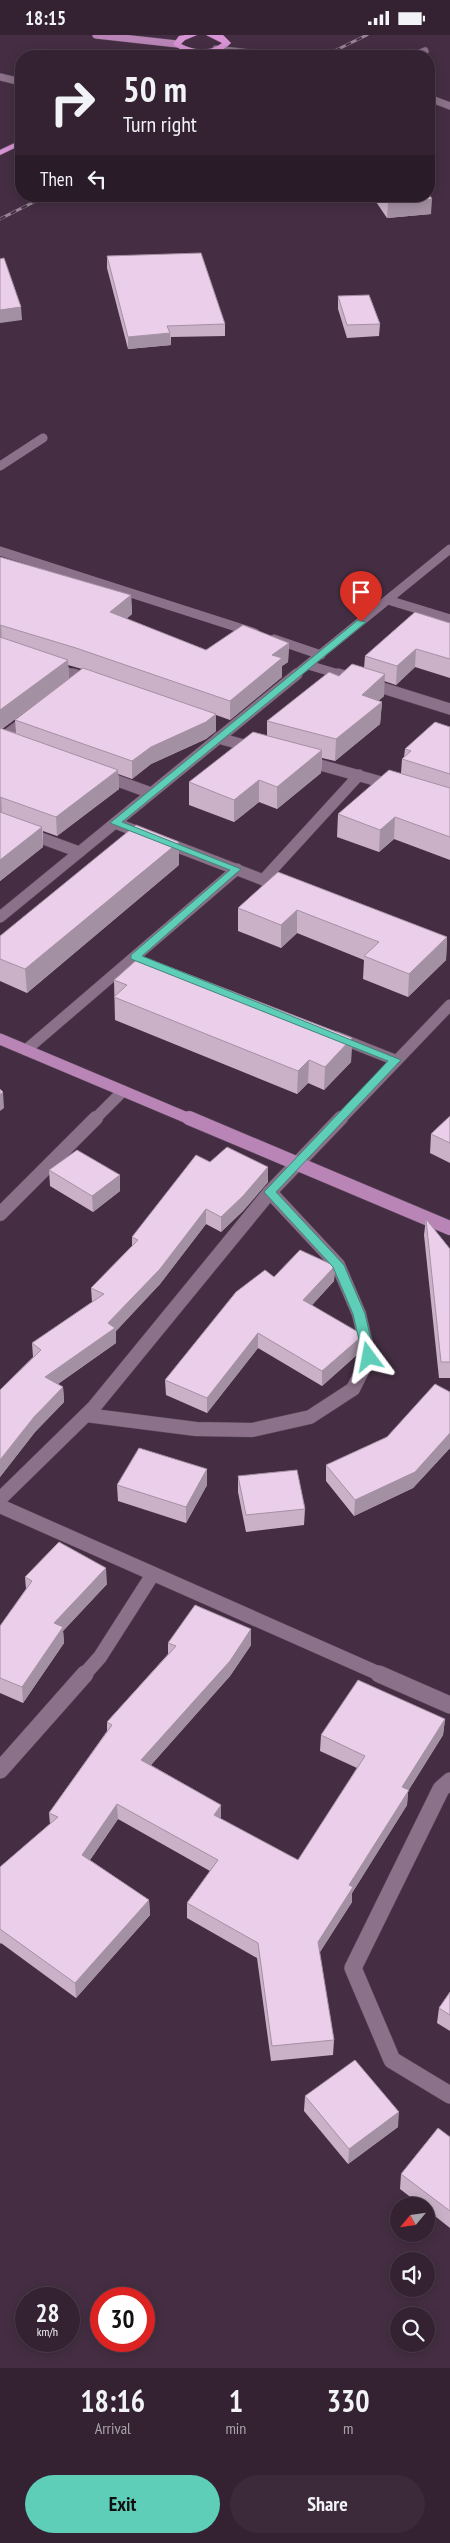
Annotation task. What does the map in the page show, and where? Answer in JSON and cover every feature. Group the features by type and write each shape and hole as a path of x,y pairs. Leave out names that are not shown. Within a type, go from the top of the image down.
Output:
{"highway":[{"path":"180,43 193,35"},
{"path":"210,35 226,42"},
{"path":"180,43 213,50 234,35"},
{"path":"7,139 15,134"},
{"path":"0,153 15,145"}],"main road":[{"path":"96,35 180,43"},
{"path":"0,1039 450,1228"}],"street":[{"path":"226,42 247,50"},
{"path":"0,77 15,81"},
{"path":"435,100 450,106"},
{"path":"0,466 44,438"},
{"path":"0,456 10,460"},
{"path":"0,917 218,738 227,726 321,655 450,549"},
{"path":"0,551 321,655"},
{"path":"388,600 450,619"},
{"path":"46,665 79,680 101,684"},
{"path":"308,665 450,709"},
{"path":"3,740 38,711"},
{"path":"218,738 265,750"},
{"path":"294,758 404,789"},
{"path":"95,773 151,793"},
{"path":"263,880 359,775"},
{"path":"0,823 79,852"},
{"path":"115,823 290,890"},
{"path":"26,1050 139,959 236,869"},
{"path":"0,1499 86,1415 270,1192 450,1005"},
{"path":"323,1032 395,1060"},
{"path":"0,1214 123,1091"},
{"path":"86,1415 196,1429 252,1430 310,1417 353,1389 369,1357 359,1314 338,1265 270,1192"},
{"path":"0,1506 450,1705"},
{"path":"0,1770 100,1657 153,1574"},
{"path":"450,1781 441,1789 353,1969 392,2060 450,2095"}],"building":[{"path":"201,253 225,324 167,326 170,333 128,337 107,256"},
{"path":"4,258 21,307 0,310 0,259"},
{"path":"369,295 380,324 347,325 338,296"},
{"path":"0,557 131,595 110,612 206,650 243,625 289,643 272,655 282,658 230,701 76,648 0,625"},
{"path":"415,612 450,623 450,659 416,649 397,666 365,656"},
{"path":"0,637 68,660 0,710"},
{"path":"352,664 385,674 362,695 382,702 336,739 267,721 329,672 339,676"},
{"path":"83,668 216,714 206,722 151,747 132,761 15,720"},
{"path":"435,722 450,727 450,774 402,759 411,751 405,749"},
{"path":"0,728 118,770 56,817 0,797"},
{"path":"253,732 322,750 277,787 259,780 234,800 189,782"},
{"path":"389,770 450,788 450,837 395,817 380,830 338,814"},
{"path":"0,812 42,827 0,860"},
{"path":"136,825 179,842 25,969 0,959 0,936"},
{"path":"278,872 447,937 409,974 364,956 379,942 297,910 281,925 238,908"},
{"path":"141,956 352,1038 325,1067 309,1060 298,1071 114,997 127,985 114,980"},
{"path":"450,1116 450,1143 431,1134"},
{"path":"227,1147 268,1167 243,1196 221,1217 206,1209 160,1269 108,1323 115,1328 45,1377 63,1387 34,1417 0,1460 0,1390 41,1350 32,1343 104,1294 91,1288 138,1240 132,1237 196,1155 210,1162"},
{"path":"77,1150 120,1175 92,1196 49,1170"},
{"path":"426,1219 450,1249 450,1362 441,1362"},
{"path":"300,1250 335,1266 303,1300 358,1332 360,1338 322,1371 258,1333 207,1398 165,1380 236,1292 265,1270 274,1277"},
{"path":"435,1384 450,1392 450,1433 415,1472 355,1500 326,1465 387,1437"},
{"path":"139,1448 207,1469 186,1507 117,1485"},
{"path":"297,1470 305,1509 246,1515 238,1476"},
{"path":"59,1542 106,1568 54,1623 63,1627 22,1687 0,1678 0,1626 32,1581 25,1577"},
{"path":"195,1605 251,1629 230,1661 141,1760 221,1805 214,1815 298,1860 365,1756 321,1735 358,1680 445,1719 402,1787 409,1790 349,1885 353,1887 318,1942 334,2040 272,2046 258,1943 187,1903 218,1860 117,1804 82,1855 149,1900 75,1983 0,1929 0,1867 58,1817 49,1813 112,1725 107,1722 176,1646 168,1643"},
{"path":"450,1992 450,2015 439,2008"},
{"path":"355,2060 399,2112 349,2149 305,2096"},
{"path":"438,2128 450,2137 450,2211 435,2200 435,2197 431,2197 401,2174"}],"railway":[{"path":"336,50 367,35"},
{"path":"0,219 34,202"}],"route":[{"path":"361,622 115,823 236,869 134,957 395,1060 270,1192 338,1265 359,1314 369,1357"}]}
